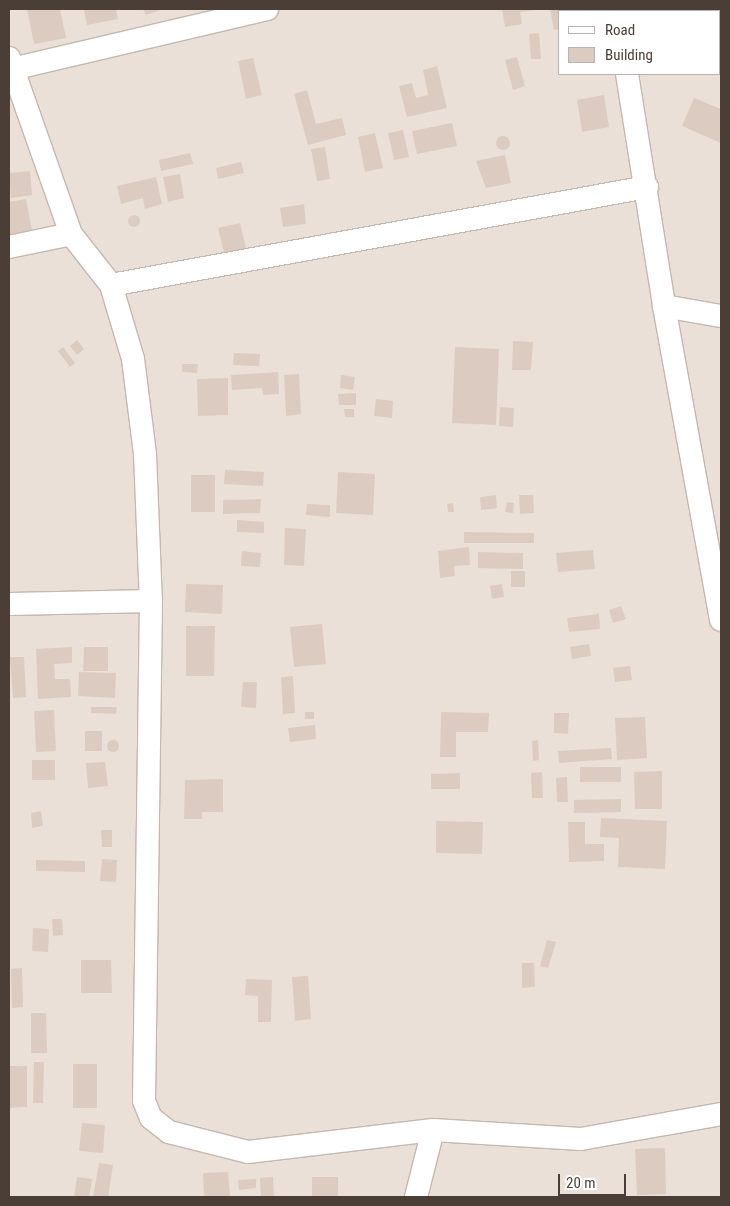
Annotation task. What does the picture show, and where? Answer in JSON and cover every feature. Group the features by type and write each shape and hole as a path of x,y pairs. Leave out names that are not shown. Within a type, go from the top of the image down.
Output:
{"street":[{"path":"267,9 11,64 71,234 111,285 135,378 145,454 151,601 144,1101 151,1118 169,1132 248,1152 433,1130 581,1139 721,1114"},
{"path":"627,75 647,187 664,306 721,620"},
{"path":"111,285 647,187"},
{"path":"9,247 71,234"},
{"path":"664,306 721,316"},
{"path":"9,604 151,601"},
{"path":"416,1197 433,1130"}],"shaded area":[{"path":"9,9 721,9 721,1197 9,1197"}],"building":[{"path":"27,9 60,9 66,38 34,44"},
{"path":"84,9 116,9 118,19 87,25"},
{"path":"143,9 163,9 146,15"},
{"path":"502,9 535,10 520,12 522,24 505,27"},
{"path":"550,9 570,9 558,10 558,29 554,30"},
{"path":"539,33 541,59 531,59 529,34"},
{"path":"517,57 525,86 513,90 505,60"},
{"path":"253,58 262,95 246,99 238,61"},
{"path":"437,66 447,108 407,117 399,86 412,83 416,98 428,95 423,70"},
{"path":"307,90 316,124 342,118 346,135 308,145 294,94"},
{"path":"604,95 609,127 582,132 577,100"},
{"path":"694,98 721,109 721,143 682,126"},
{"path":"452,123 457,146 417,154 412,131"},
{"path":"403,130 409,157 394,160 388,133"},
{"path":"375,133 383,168 365,172 358,137"},
{"path":"500,136 506,136 510,143 506,150 500,150 496,146 496,140"},
{"path":"325,147 330,179 317,181 311,149"},
{"path":"190,153 193,164 161,171 159,160"},
{"path":"505,155 511,183 486,188 476,161"},
{"path":"241,162 244,173 218,179 216,168"},
{"path":"30,171 32,195 11,198 9,173"},
{"path":"180,174 184,198 168,202 163,177"},
{"path":"156,177 162,204 145,209 143,198 121,204 117,186"},
{"path":"26,199 32,230 9,235 9,202"},
{"path":"304,204 306,224 283,227 280,208"},
{"path":"132,215 136,215 140,221 136,227 132,227 128,223 128,219"},
{"path":"240,223 246,248 224,253 218,228"},
{"path":"77,340 84,349 77,355 70,346"},
{"path":"513,341 533,342 531,370 512,370"},
{"path":"63,347 75,363 70,367 58,351"},
{"path":"455,347 499,349 496,425 452,423"},
{"path":"234,353 260,354 259,366 233,365"},
{"path":"182,364 198,364 197,373 182,372"},
{"path":"278,372 279,394 263,395 262,388 232,390 231,375"},
{"path":"299,374 301,414 286,416 284,375"},
{"path":"341,375 355,377 353,390 340,388"},
{"path":"228,378 228,415 198,416 197,379"},
{"path":"356,393 356,405 339,405 338,394"},
{"path":"376,399 393,401 392,418 374,416"},
{"path":"500,407 514,408 513,427 499,426"},
{"path":"344,409 354,409 354,417 345,417"},
{"path":"225,470 264,472 263,486 224,484"},
{"path":"338,472 375,474 373,515 336,513"},
{"path":"191,475 215,475 215,512 191,512"},
{"path":"496,495 497,508 481,510 480,497"},
{"path":"519,495 533,495 534,513 520,514"},
{"path":"261,499 260,513 223,514 223,500"},
{"path":"507,502 514,503 513,513 505,512"},
{"path":"453,503 454,512 448,512 447,504"},
{"path":"307,504 330,505 330,517 306,515"},
{"path":"237,520 264,522 264,533 237,532"},
{"path":"285,528 306,529 304,566 284,565"},
{"path":"464,532 534,533 534,543 464,543"},
{"path":"469,547 470,565 454,566 455,576 440,578 438,551"},
{"path":"593,550 595,569 558,572 556,553"},
{"path":"242,551 261,553 260,567 241,566"},
{"path":"478,552 523,553 523,569 478,568"},
{"path":"511,571 525,571 525,587 511,587"},
{"path":"186,584 223,585 222,614 185,612"},
{"path":"502,584 504,597 492,599 490,586"},
{"path":"621,606 626,619 613,623 609,610"},
{"path":"599,614 600,629 569,632 567,618"},
{"path":"322,624 326,664 294,667 290,627"},
{"path":"186,626 215,626 214,676 186,676"},
{"path":"589,644 591,656 572,659 570,647"},
{"path":"72,647 72,663 54,664 55,679 70,679 71,697 38,699 36,649"},
{"path":"84,647 108,647 108,671 83,671"},
{"path":"10,657 24,657 26,697 13,698"},
{"path":"630,666 632,680 615,682 613,668"},
{"path":"79,672 116,673 115,698 78,696"},
{"path":"293,676 295,713 283,714 281,677"},
{"path":"243,682 257,682 256,708 241,707"},
{"path":"91,707 117,707 116,714 91,713"},
{"path":"54,710 56,751 36,752 34,711"},
{"path":"305,712 314,712 314,719 305,719"},
{"path":"441,712 489,713 488,732 456,732 456,757 440,757"},
{"path":"554,713 569,713 568,734 554,733"},
{"path":"645,717 647,758 617,760 615,718"},
{"path":"315,725 316,739 290,742 288,728"},
{"path":"85,731 102,731 102,751 85,751"},
{"path":"115,740 118,741 118,751 111,752 108,751 107,744 108,741"},
{"path":"538,740 539,760 533,761 532,741"},
{"path":"611,748 612,759 559,763 558,751"},
{"path":"32,760 55,760 55,780 32,780"},
{"path":"105,762 108,786 88,788 86,763"},
{"path":"580,767 621,767 621,782 580,782"},
{"path":"662,771 662,809 635,809 634,772"},
{"path":"542,772 543,798 532,798 531,773"},
{"path":"460,773 460,789 431,789 431,774"},
{"path":"567,777 568,802 557,802 556,778"},
{"path":"223,779 223,812 202,812 202,819 184,819 185,780"},
{"path":"621,799 621,812 574,813 574,800"},
{"path":"41,811 43,826 32,828 31,813"},
{"path":"601,818 667,821 665,869 618,867 619,838 600,837"},
{"path":"436,821 483,822 482,854 436,853"},
{"path":"568,822 585,822 585,844 604,844 604,861 569,862"},
{"path":"101,830 112,830 112,847 102,847"},
{"path":"102,859 117,860 116,882 100,881"},
{"path":"36,860 85,861 85,872 36,871"},
{"path":"52,919 62,919 63,935 53,936"},
{"path":"33,928 49,929 48,952 32,951"},
{"path":"547,940 556,942 548,968 540,966"},
{"path":"81,960 111,960 112,993 81,993"},
{"path":"522,963 534,963 535,987 522,988"},
{"path":"22,968 23,1007 12,1008 11,969"},
{"path":"308,976 311,1019 295,1021 292,977"},
{"path":"246,979 272,980 271,1022 258,1022 258,996 245,995"},
{"path":"31,1013 46,1013 47,1053 31,1053"},
{"path":"34,1062 44,1062 43,1103 33,1103"},
{"path":"73,1064 97,1064 97,1108 73,1108"},
{"path":"9,1066 27,1066 27,1107 9,1108"},
{"path":"82,1123 105,1125 103,1153 79,1151"},
{"path":"665,1148 666,1194 637,1195 635,1149"},
{"path":"99,1163 113,1165 108,1197 93,1197"},
{"path":"228,1172 230,1197 204,1197 203,1173"},
{"path":"77,1177 92,1179 89,1197 74,1197"},
{"path":"273,1177 274,1197 261,1197 260,1178"},
{"path":"312,1177 338,1177 338,1197 312,1197"},
{"path":"256,1179 256,1188 239,1190 238,1180"}]}
